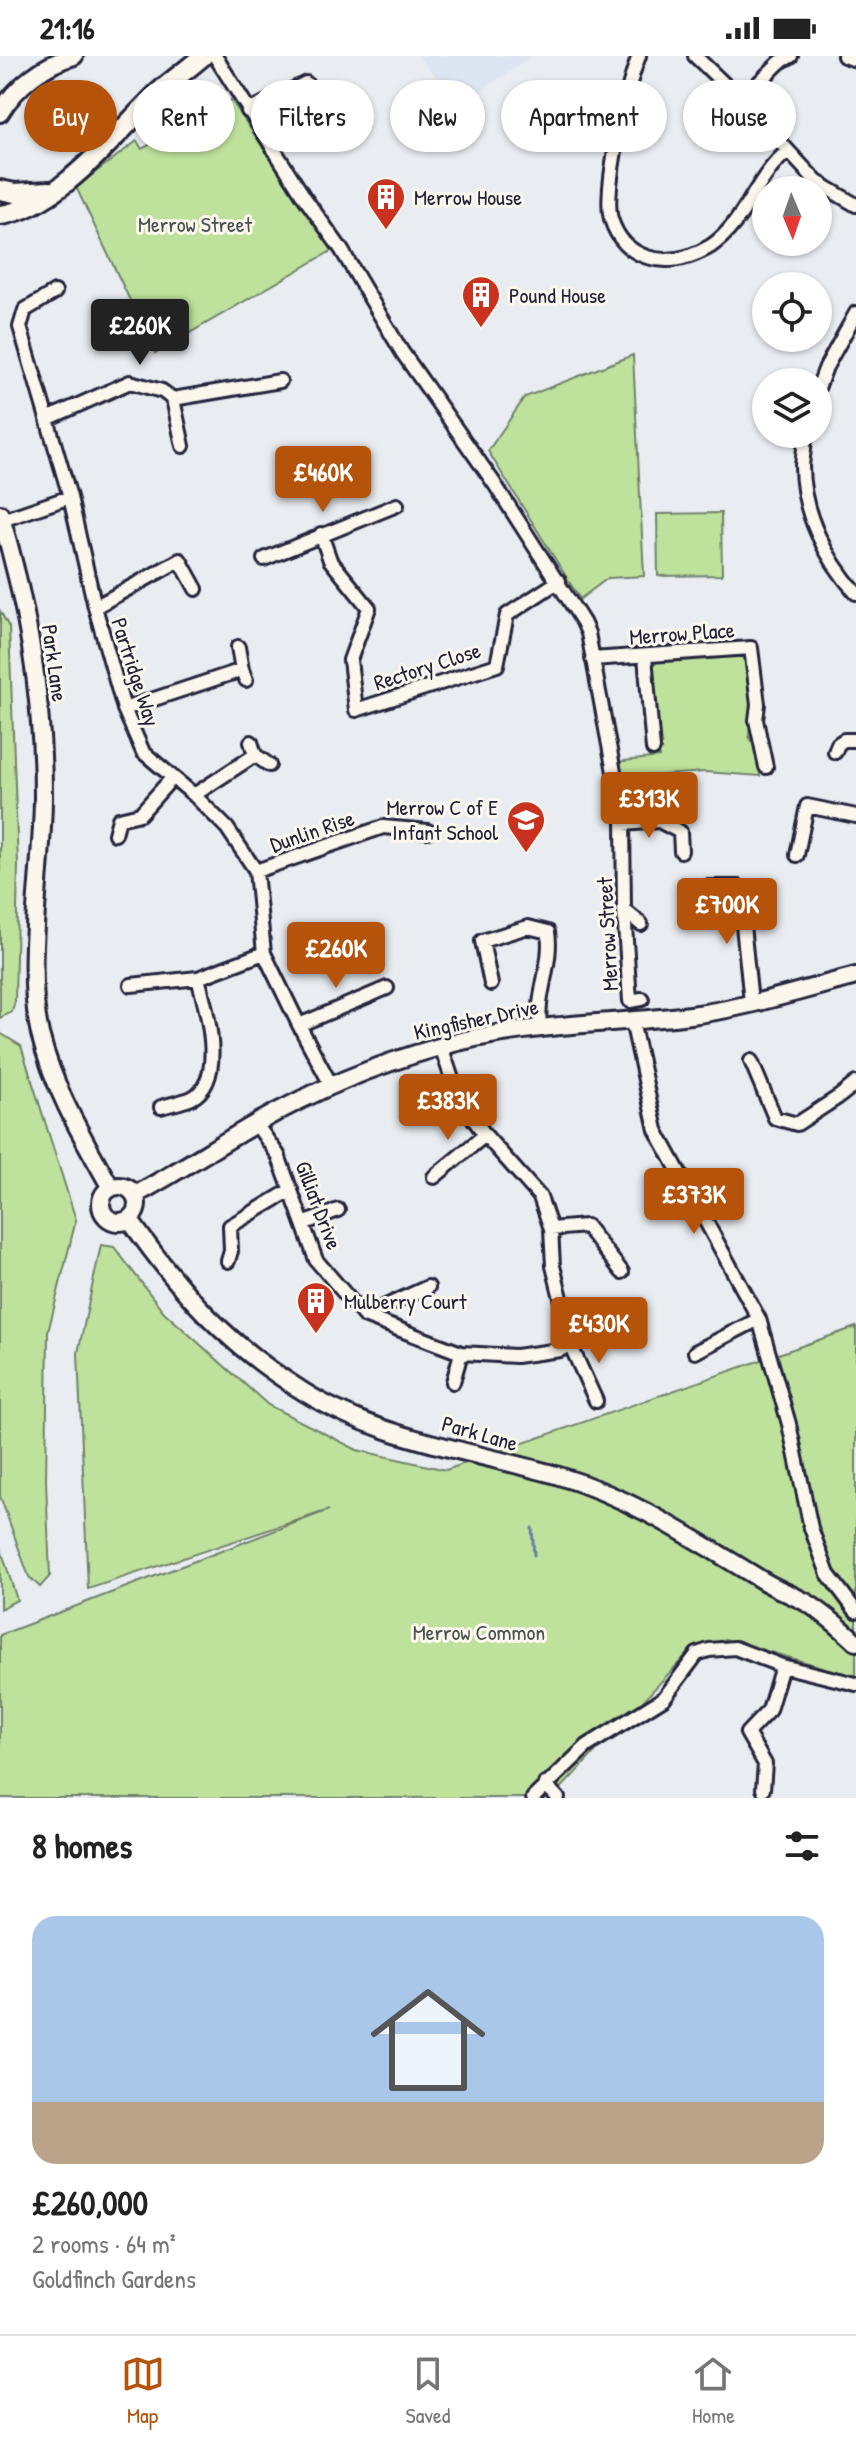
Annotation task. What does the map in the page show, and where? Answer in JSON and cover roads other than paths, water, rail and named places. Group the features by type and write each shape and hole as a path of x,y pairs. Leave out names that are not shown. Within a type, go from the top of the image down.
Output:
{"main road":[{"path":"0,113 6,102 31,76 74,56"},
{"path":"0,215 25,208 56,190 162,90 203,56"},
{"path":"0,190 15,193 56,190"},
{"name":"Park Lane","path":"1,517 21,588 34,657 41,723 43,798 35,981 40,1031 68,1112 111,1188"},
{"name":"Kingfisher Drive","path":"135,1195 256,1124 331,1085 441,1046 540,1026 695,1014 856,976"},
{"path":"122,1186 135,1195 136,1211 129,1219 112,1221 104,1214 101,1202 111,1188 122,1186"},
{"name":"Park Lane","path":"129,1219 168,1274 212,1324 306,1394 361,1421 495,1461 558,1476 643,1509 763,1581 810,1605 856,1642"}],"street":[{"name":"Merrow Street","path":"215,56 248,111 341,249 402,352 494,483 583,622 623,824 630,1001 642,999"},
{"path":"639,56 623,111 610,200 610,215 625,246 642,256 668,262 693,255 712,245 747,206 787,152"},
{"path":"695,56 720,80"},
{"path":"762,80 791,56"},
{"path":"844,56 856,60"},
{"path":"789,152 825,189 856,205"},
{"name":"Partridge Way","path":"55,292 25,310 20,327 70,497 95,607 124,709 143,752 227,828 256,871 264,953 331,1085"},
{"path":"826,368 856,313"},
{"path":"173,399 280,381"},
{"path":"47,419 130,382 162,391 173,399 183,446"},
{"path":"804,448 802,467 813,520 830,561 856,593"},
{"path":"1,517 70,497"},
{"path":"264,559 397,505"},
{"name":"Rectory Close","path":"321,534 330,560 369,608 350,660 356,710 497,665 507,615 559,581"},
{"path":"95,607 180,560 196,589"},
{"path":"124,709 244,675 238,647"},
{"name":"Merrow Place","path":"592,659 751,648 758,704 756,720 766,767"},
{"path":"645,656 653,749"},
{"path":"835,752 844,740 856,740"},
{"path":"251,742 255,755 269,765"},
{"path":"194,795 255,755"},
{"path":"115,834 119,819 140,814 172,778"},
{"path":"797,855 807,806 856,816"},
{"path":"623,824 659,821 686,833 681,851"},
{"name":"Dunlin Rise","path":"256,871 383,827 428,831"},
{"path":"706,887 739,887 751,1002"},
{"path":"624,910 641,924"},
{"path":"491,984 482,941 528,927 548,932 551,950 538,1014 540,1026"},
{"path":"131,985 198,978 264,953"},
{"path":"161,1107 195,1097 210,1074 211,1028 198,978"},
{"path":"299,1025 387,988"},
{"path":"632,1021 656,1130 759,1319 777,1377 811,1528 828,1574 856,1611"},
{"path":"441,1046 458,1097 485,1135 540,1197 551,1229 553,1266 570,1344 596,1401"},
{"path":"751,1061 775,1118 797,1124 856,1083"},
{"name":"Gilliat Drive","path":"256,1124 278,1155 316,1260 364,1316 461,1353 516,1356 560,1350 570,1344"},
{"path":"434,1177 485,1135"},
{"path":"228,1261 231,1251 230,1226 291,1190"},
{"path":"303,1224 338,1210"},
{"path":"551,1229 586,1226 622,1272"},
{"path":"364,1316 428,1287"},
{"path":"695,1352 759,1319"},
{"path":"453,1382 461,1353"},
{"path":"533,1798 587,1746 664,1698 697,1654 735,1648 782,1666 856,1684"},
{"path":"763,1789 765,1764 747,1733 769,1710 782,1666"},
{"path":"545,1784 558,1798"}],"waterway":[{"path":"532,1528 534,1555"}],"place":[{"name":"Merrow House","path":"386,231"},
{"name":"Pound House","path":"481,329"},
{"name":"Merrow C of E Infant School","path":"526,854"},
{"name":"Mulberry Court","path":"316,1335"}],"park label":[{"name":"Merrow Common","path":"479,1632"}]}
